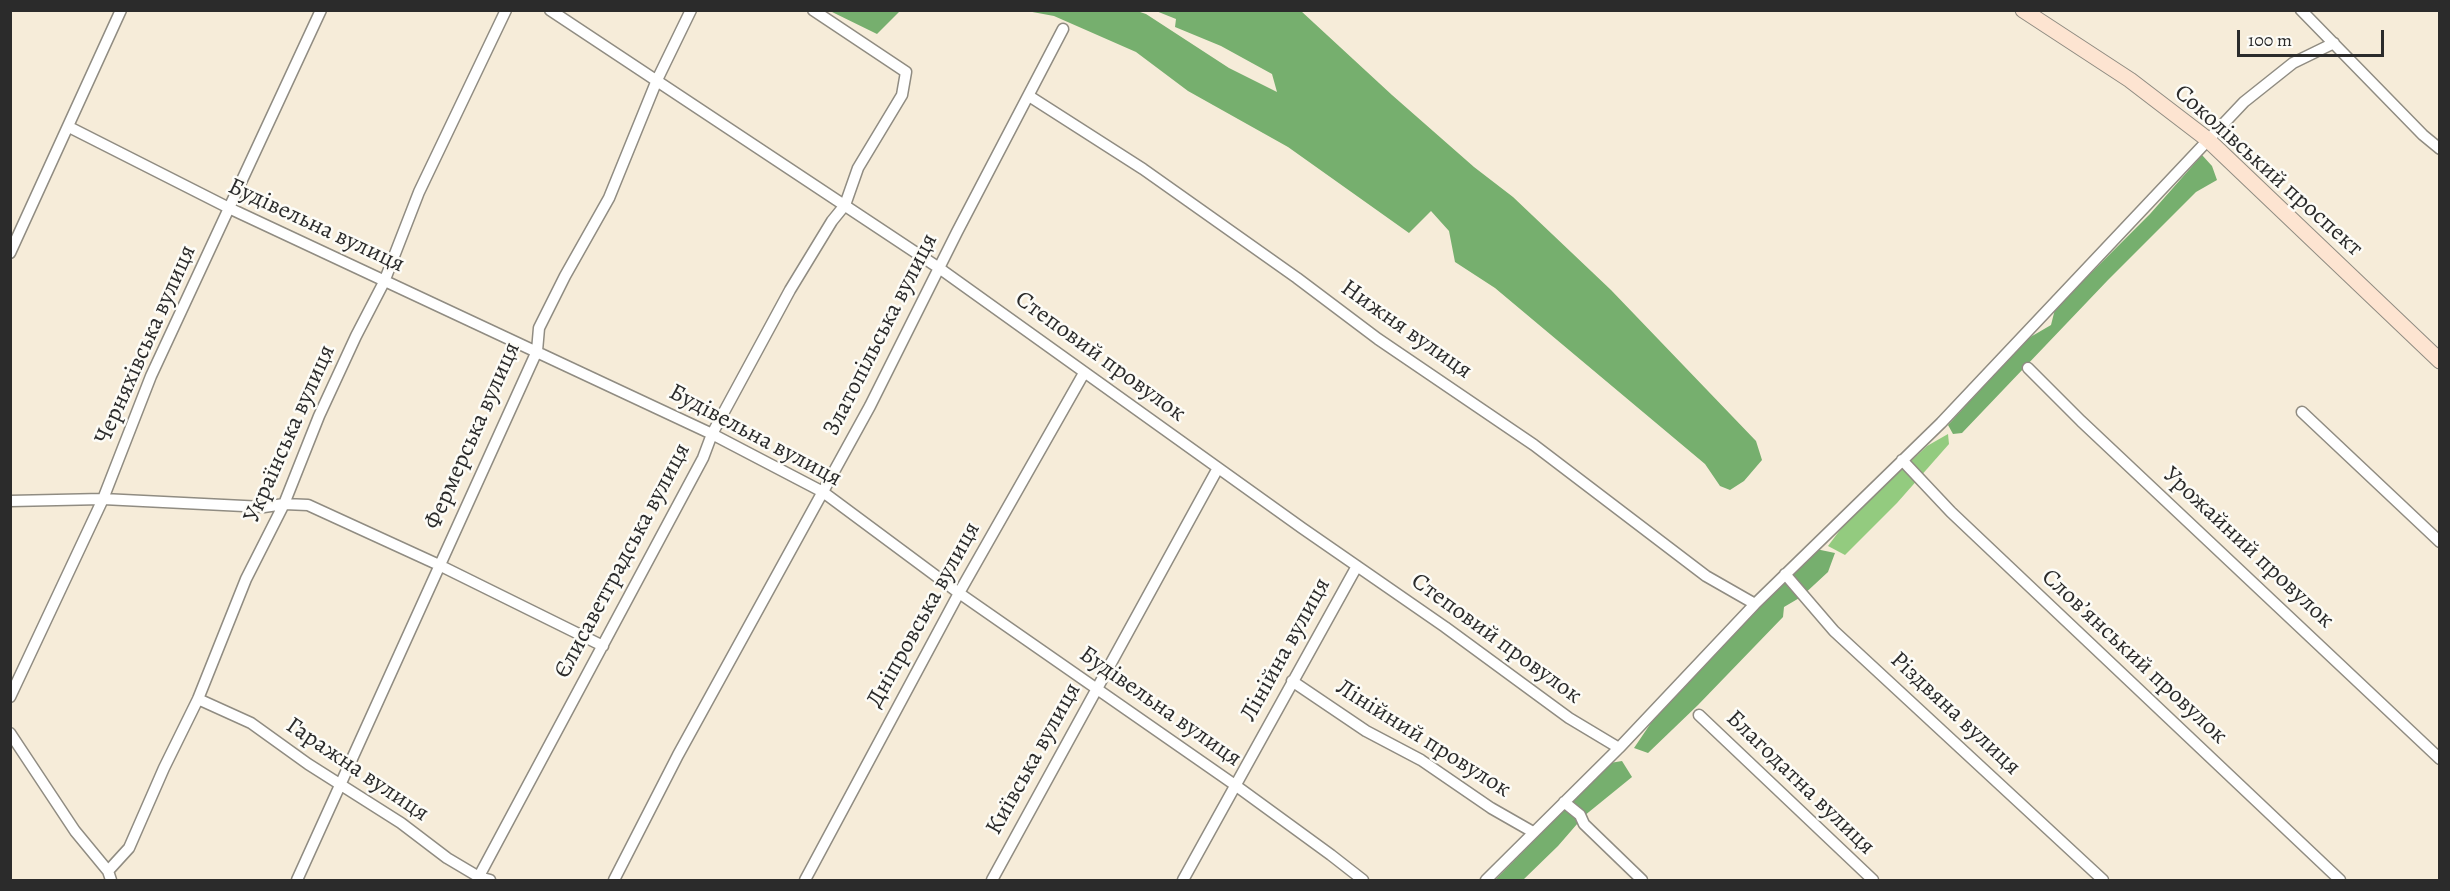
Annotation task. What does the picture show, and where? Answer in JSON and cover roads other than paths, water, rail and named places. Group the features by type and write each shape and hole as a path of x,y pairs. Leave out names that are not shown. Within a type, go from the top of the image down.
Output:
{"street":[{"path":"10,253 121,10"},
{"name":"Черняхівська вулиця","path":"10,697 103,499 151,376 231,209 321,10"},
{"name":"Українська вулиця","path":"109,876 129,848 164,768 198,699 246,579 284,504 319,416 384,282 419,192 506,10"},
{"name":"Степовий провулок","path":"550,10 939,268 1569,718 1619,747"},
{"name":"Фермерська вулиця","path":"297,880 537,351 539,327 564,276 609,198 657,80 691,10"},
{"name":"Єлисаветградська вулиця","path":"482,879 703,458 712,434 790,290 832,221 845,205 858,168 902,95 906,72 813,10"},
{"name":"Соколівський проспект","path":"2023,10 2130,80 2206,139 2439,361"},
{"path":"2301,10 2439,149"},
{"name":"Златопільська вулиця","path":"614,880 678,755 870,406 1063,29"},
{"path":"1486,880 1619,747 1755,604 1956,406 2206,139 2244,102 2293,63 2334,43"},
{"name":"Нижня вулиця","path":"1029,96 1143,169 1298,278 1378,339 1534,445 1706,576 1755,604"},
{"name":"Будівельна вулиця","path":"69,127 231,209 712,434 823,492 959,593 1235,785 1363,880"},
{"name":"Урожайний провулок","path":"2028,368 2081,421 2439,759"},
{"name":"Дніпровська вулиця","path":"806,880 959,593 1084,373"},
{"path":"2302,412 2439,542"},
{"name":"Словʼянський провулок","path":"1902,460 1951,512 2340,880"},
{"name":"Київська вулиця","path":"992,880 1218,468"},
{"path":"10,501 103,499 264,507 284,504 308,505 439,565 603,646"},
{"name":"Лінійна вулиця","path":"1183,880 1357,566"},
{"name":"Різдвяна вулиця","path":"1785,574 1834,632 2103,880"},
{"name":"Лінійний провулок","path":"1292,681 1366,731 1420,760 1491,808 1533,832"},
{"name":"Гаражна вулиця","path":"198,699 251,723 308,764 401,823 447,858 482,879"},
{"name":"Благодатна вулиця","path":"1699,715 1873,880"},
{"path":"10,733 75,831 109,876"},
{"path":"1564,802 1580,815 1584,824 1642,880"}]}
